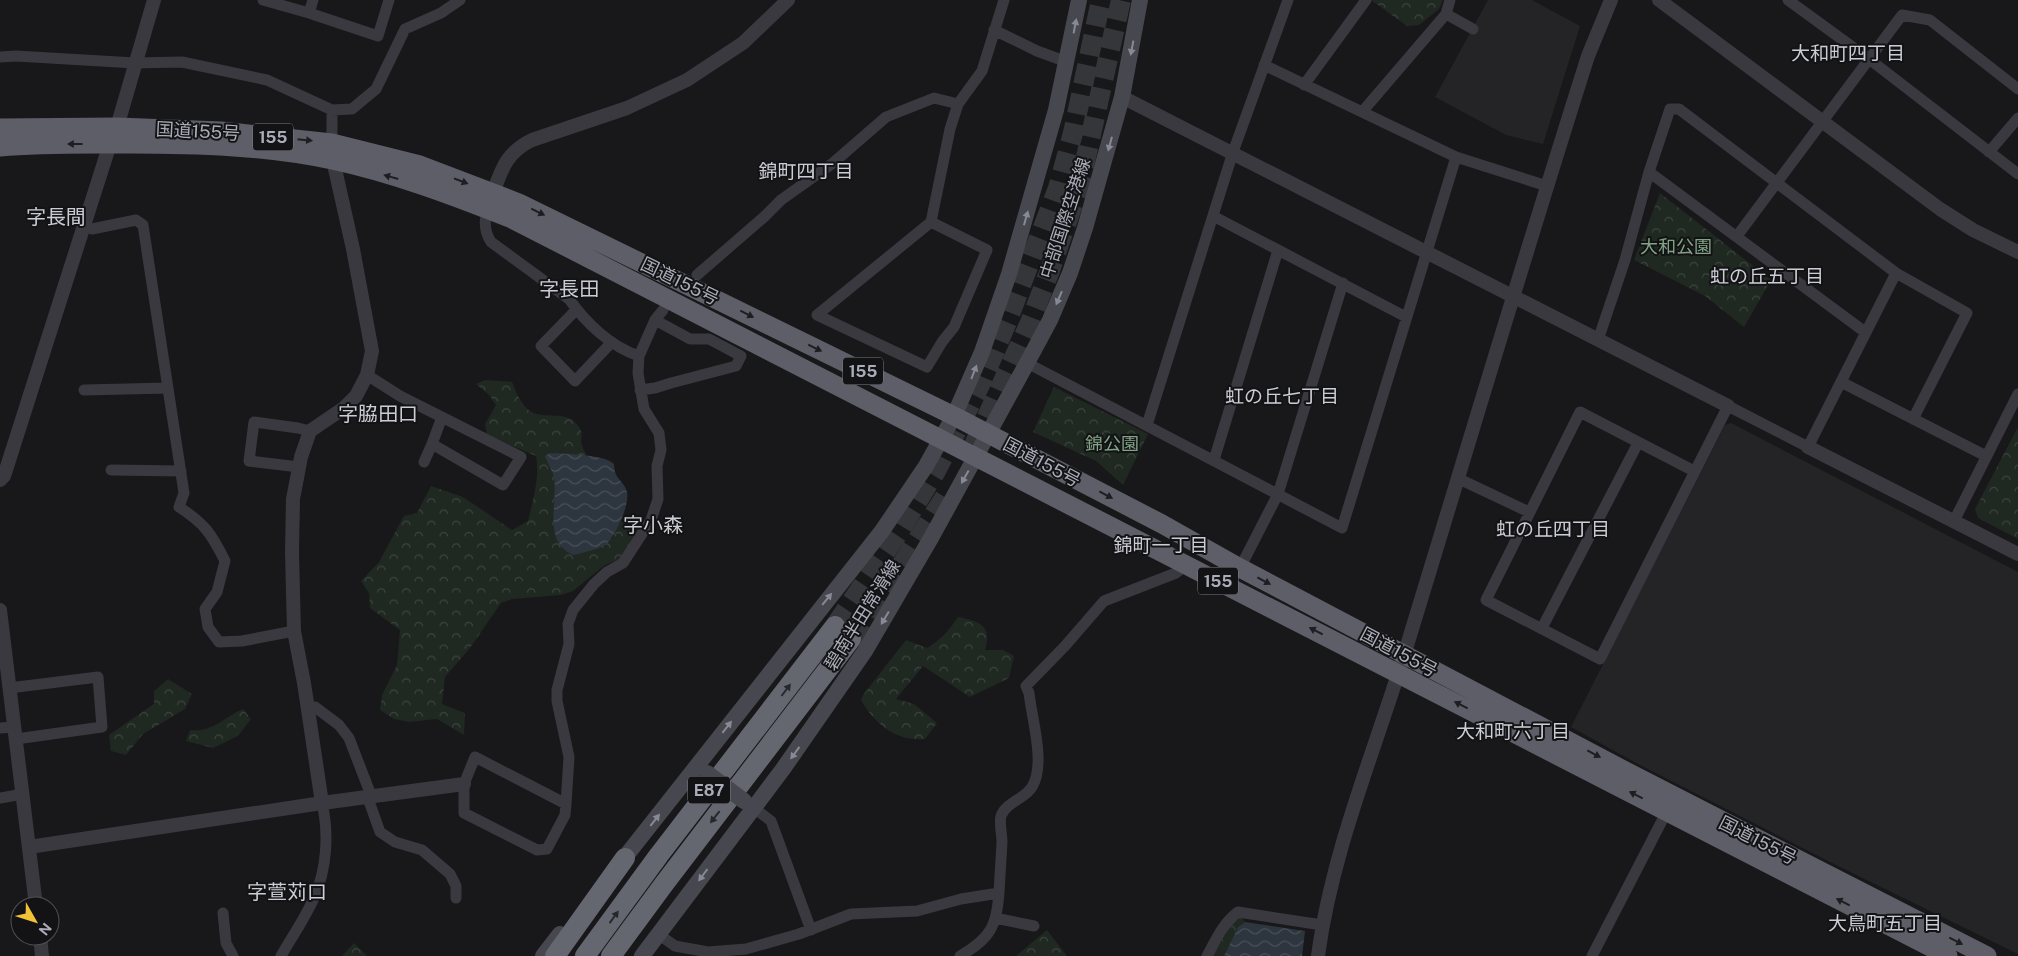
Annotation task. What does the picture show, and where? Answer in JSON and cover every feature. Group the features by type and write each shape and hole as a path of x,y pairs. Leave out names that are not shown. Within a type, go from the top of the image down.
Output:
{"highway":[{"path":"0,128 47,136"},
{"name":"国道155号","path":"47,136 220,131 333,152 420,165 490,201 512,219 1398,672 1948,956"},
{"path":"0,147 47,136"},
{"name":"国道155号","path":"490,201 519,203 954,416 1162,524 1240,568 1633,775 1987,956"},
{"name":"E87","path":"585,956 659,855 835,626"},
{"name":"E87","path":"611,956 851,639"},
{"path":"555,956 625,858"}],"main road":[{"name":"中部国際空港線","path":"954,416 982,352 1009,274 1043,159 1067,62 1079,0"},
{"name":"中部国際空港線","path":"988,434 1050,320 1070,273 1099,184 1122,97 1140,0"},
{"name":"碧南半田常滑線","path":"543,956 586,902 702,769 906,498 954,416"},
{"name":"碧南半田常滑線","path":"642,956 749,804 809,733 865,651 926,547 988,434"},
{"path":"702,769 749,804"}],"street":[{"path":"0,480 4,476 85,227 154,0"},
{"path":"263,0 378,36 389,0"},
{"path":"309,13 313,0"},
{"path":"0,58 16,56 135,63 182,62 266,80 332,110 352,109 376,89 404,29 441,13 460,0"},
{"path":"639,356 627,352 612,342 576,310 569,299 491,242 484,227 490,201 504,164 511,153 520,145 627,108 687,80 743,43 788,0"},
{"path":"931,222 987,250 954,327 942,342 927,367 817,315 931,222 950,129 958,104 982,71 1004,0"},
{"path":"1147,426 1233,152 1288,0"},
{"path":"1304,85 1366,0"},
{"path":"1362,112 1446,14 1450,0"},
{"path":"1318,956 1322,925 1344,838 1404,654 1588,56 1611,0"},
{"path":"1659,0 1940,209 1973,230 2018,252"},
{"path":"1788,0 1869,59 2018,174"},
{"path":"1446,14 1473,29"},
{"path":"1737,236 1902,15 1930,20 2018,89"},
{"path":"994,30 1037,51 1067,62"},
{"path":"1264,66 1456,157 1547,186"},
{"path":"1122,97 2018,554"},
{"path":"697,275 764,218 781,200 833,163 886,117 934,98 958,104"},
{"path":"1598,340 1625,260 1649,172 1670,109 1679,109 1896,272 1967,313 1913,418"},
{"path":"282,956 314,897 320,880 326,834 308,707 294,631 292,544 294,499 299,467 310,431 344,408 356,396 367,375 372,351 333,152 332,110"},
{"path":"1989,152 2018,118"},
{"path":"1027,363 1342,528 1456,157"},
{"path":"1649,172 1866,332"},
{"path":"1212,216 1406,317"},
{"path":"85,227 92,229 136,220 143,225 184,493 179,507 199,520 212,535 225,560 217,592 205,609 208,626 219,642 242,641 294,631"},
{"path":"1214,460 1278,250"},
{"path":"1808,447 1896,272"},
{"path":"1240,568 1278,494 1343,283"},
{"path":"576,310 541,346 575,381 612,342"},
{"path":"566,804 474,757 464,784 464,814 537,850 548,849 565,815 566,804 569,757 557,696 568,656 568,624 573,610 594,584 606,572 623,563 651,520 658,499 657,466 661,450 659,433 644,409 638,373 639,356 656,320 663,310"},
{"path":"640,390 656,388 672,382 736,366 741,356 709,339 690,339 656,320"},
{"path":"367,375 400,396 520,457 504,486 432,444"},
{"path":"1841,382 1986,456"},
{"path":"84,390 168,388"},
{"path":"1954,521 2018,394"},
{"path":"1694,471 1580,412 1486,600 1600,659 1728,406"},
{"path":"424,462 442,417"},
{"path":"299,467 248,461 254,422 310,431"},
{"path":"1542,628 1638,443"},
{"path":"111,470 181,471"},
{"path":"1457,478 1529,512"},
{"path":"960,956 986,937 992,927 999,908 1002,816 1013,802 1031,789 1038,766 1029,693 1026,686 1065,646 1104,601 1176,573 1186,565"},
{"path":"0,610 35,896"},
{"path":"0,728 15,733 102,728 98,677 10,688"},
{"path":"308,707 315,707 343,729 360,762 376,825 380,832 395,842 422,850 450,874 456,886 456,898"},
{"path":"29,847 370,796 464,784"},
{"path":"0,798 23,794"},
{"path":"749,804 771,821 811,930"},
{"path":"1592,956 1667,811"},
{"path":"658,934 675,946 708,952 746,949 811,930 851,914 917,911 961,899 999,893"},
{"path":"1206,956 1230,918 1238,912 1322,925"},
{"path":"223,913 226,943 233,956"},
{"path":"995,918 1034,926"}],"shaded area":[{"path":"1488,0 1532,0 1580,26 1543,144 1506,135 1435,97"},
{"path":"1731,423 2018,572 2018,954 1834,864 1638,764 1571,727 1725,425"}],"green space":[{"path":"1371,0 1443,0 1439,9 1419,25 1407,26"},
{"name":"大和公園","path":"1660,193 1771,280 1744,327 1705,296 1634,260"},
{"path":"485,380 512,382 521,402 536,414 562,416 574,421 581,431 581,442 587,456 550,453 546,460 554,475 555,487 612,539 621,521 631,520 639,526 638,537 620,559 605,565 573,591 561,595 512,599 501,603 470,648 445,677 442,704 465,713 464,735 437,719 409,722 394,719 380,710 382,695 397,665 400,630 370,608 369,593 361,581 379,562 404,516 417,513 431,486 463,497 512,530 528,521 537,480 536,456 487,435 485,424 496,405 489,395 476,384"},
{"name":"錦公園","path":"1054,387 1148,434 1123,485 1096,461 1033,432"},
{"path":"2018,427 2018,539 1978,518 1975,509"},
{"path":"958,617 972,620 982,626 987,635 985,650 1003,650 1014,656 1009,678 970,697 923,666 896,699 914,704 937,723 925,739 914,739 895,734 872,716 861,700 863,695 906,640 927,648 944,634"},
{"path":"168,679 192,694 185,709 143,734 126,755 111,751 109,735 154,704 154,691"},
{"path":"243,709 251,719 238,736 213,748 186,741 190,730 212,727"},
{"path":"1242,917 1245,922 1238,927 1224,956 1213,956 1233,921"},
{"path":"1047,930 1067,956 1016,956"},
{"path":"354,943 367,956 342,956"}],"water":[{"path":"550,453 593,456 614,464 617,477 626,488 627,497 624,512 617,529 605,545 574,555 564,549 558,542 554,522 554,478 545,456"},
{"path":"1245,922 1305,931 1302,956 1224,956 1238,927"}],"tunnel":[{"path":"835,626 897,535 936,471 982,381 1007,322 1058,188 1073,133 1101,0"},
{"path":"974,445 1029,325 1080,184 1121,0"},
{"path":"851,639 888,586 948,492"}],"district":[{"name":"大和町四丁目","path":"1848,53"},
{"name":"錦町四丁目","path":"806,171"},
{"name":"字長間","path":"56,217"},
{"name":"虹の丘五丁目","path":"1767,276"},
{"name":"字長田","path":"569,289"},
{"name":"虹の丘七丁目","path":"1282,396"},
{"name":"字脇田口","path":"378,414"},
{"name":"字小森","path":"653,525"},
{"name":"虹の丘四丁目","path":"1553,529"},
{"name":"錦町一丁目","path":"1161,545"},
{"name":"大和町六丁目","path":"1513,731"},
{"name":"字萱苅口","path":"287,892"},
{"name":"大鳥町五丁目","path":"1885,923"}]}
